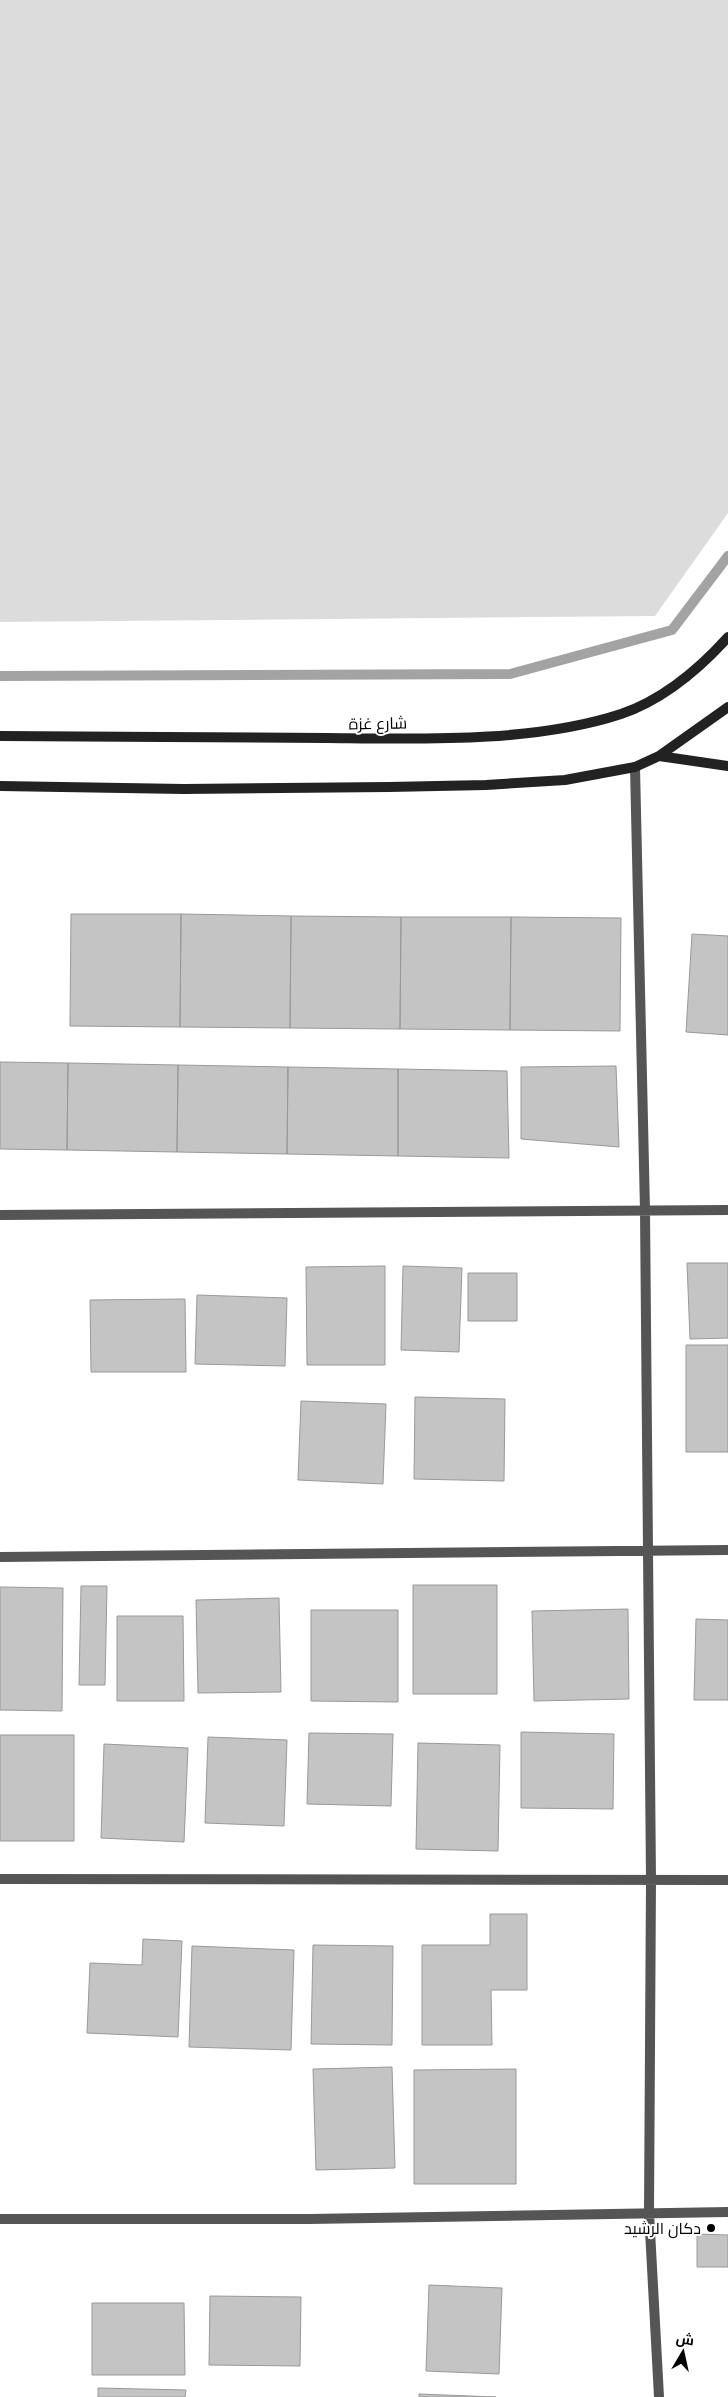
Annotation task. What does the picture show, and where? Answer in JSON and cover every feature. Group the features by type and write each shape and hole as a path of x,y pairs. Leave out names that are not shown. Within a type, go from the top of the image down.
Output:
{"main road":[{"name":"شارع غزة","path":"0,736 387,738 489,735 560,730 623,713 672,688 711,656 728,637"},
{"path":"0,786 184,789 486,785 564,780 635,767 659,756 728,708"},
{"path":"659,756 728,766"}],"street":[{"path":"635,767 645,1210 652,1880 649,2212 659,2397"},
{"path":"0,1215 728,1210"},
{"path":"0,1557 728,1550"},
{"path":"0,1879 728,1880"},
{"path":"0,2219 299,2219 728,2212"}],"shaded area":[{"path":"0,0 728,0 728,513 655,616 0,622"}],"building":[{"path":"71,914 181,914 180,1027 70,1026"},
{"path":"181,914 291,916 290,1028 180,1027"},
{"path":"291,916 401,917 400,1029 290,1028"},
{"path":"401,917 511,917 510,1030 400,1029"},
{"path":"511,917 621,918 620,1031 510,1030"},
{"path":"692,934 728,936 728,1035 686,1032"},
{"path":"0,1062 68,1063 67,1150 0,1149"},
{"path":"68,1063 178,1065 177,1152 67,1150"},
{"path":"178,1065 288,1067 287,1154 177,1152"},
{"path":"616,1066 619,1147 521,1139 521,1067"},
{"path":"288,1067 398,1069 398,1156 287,1154"},
{"path":"398,1069 507,1071 509,1158 398,1156"},
{"path":"687,1263 728,1263 728,1338 690,1339"},
{"path":"385,1266 385,1365 307,1365 306,1267"},
{"path":"403,1266 462,1268 459,1352 401,1350"},
{"path":"468,1273 517,1273 517,1321 468,1321"},
{"path":"197,1295 287,1298 285,1366 195,1364"},
{"path":"185,1299 186,1372 91,1372 90,1300"},
{"path":"686,1345 728,1345 728,1452 686,1452"},
{"path":"415,1397 505,1399 504,1481 414,1479"},
{"path":"301,1401 386,1404 383,1484 298,1480"},
{"path":"413,1585 497,1585 497,1694 413,1694"},
{"path":"81,1586 107,1586 105,1685 79,1685"},
{"path":"0,1587 63,1588 62,1711 0,1710"},
{"path":"279,1598 281,1692 198,1693 196,1600"},
{"path":"628,1609 629,1699 534,1701 532,1611"},
{"path":"311,1610 398,1610 398,1702 311,1701"},
{"path":"117,1616 183,1616 184,1701 117,1701"},
{"path":"696,1619 728,1620 728,1700 694,1700"},
{"path":"521,1732 614,1734 613,1809 521,1808"},
{"path":"309,1733 393,1734 391,1806 307,1804"},
{"path":"0,1735 74,1735 74,1841 0,1841"},
{"path":"208,1737 287,1740 284,1826 205,1823"},
{"path":"418,1743 500,1745 498,1851 416,1849"},
{"path":"104,1744 188,1748 184,1842 101,1838"},
{"path":"490,1914 527,1914 527,1990 491,1990 492,2045 422,2045 422,1945 490,1945"},
{"path":"143,1939 182,1941 178,2037 87,2033 90,1963 142,1965"},
{"path":"313,1945 393,1946 392,2045 311,2044"},
{"path":"192,1946 294,1950 291,2050 189,2047"},
{"path":"392,2067 395,2168 316,2170 313,2069"},
{"path":"516,2069 516,2184 414,2184 414,2070"},
{"path":"697,2234 728,2235 728,2267 697,2267"},
{"path":"429,2285 502,2288 499,2374 426,2371"},
{"path":"210,2296 301,2297 300,2366 209,2365"},
{"path":"92,2303 184,2303 185,2375 92,2375"},
{"path":"98,2388 186,2390 185,2397 98,2397"},
{"path":"419,2394 496,2397 419,2397"}],"waterway":[{"path":"0,676 510,674 672,630 728,556"}],"place":[{"name":"دكان الرشيد","path":"711,2228"}]}
